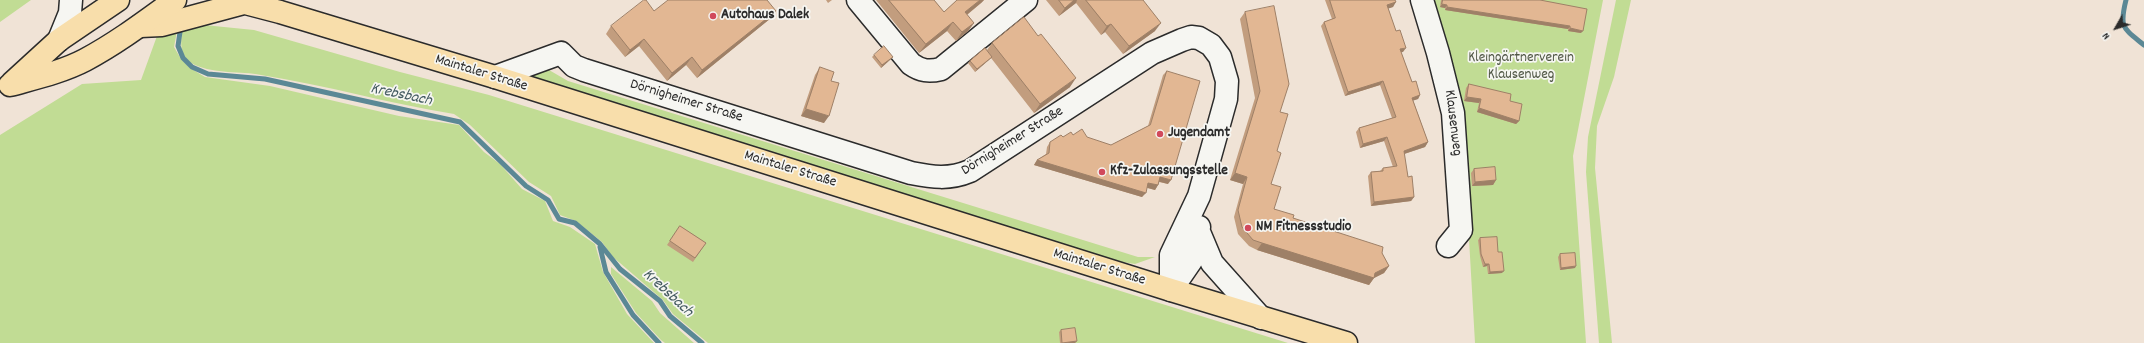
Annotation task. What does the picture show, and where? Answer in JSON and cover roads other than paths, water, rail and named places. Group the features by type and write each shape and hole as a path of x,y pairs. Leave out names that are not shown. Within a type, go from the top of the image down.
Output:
{"main road":[{"path":"5,89 59,40 118,0"},
{"path":"5,89 84,60 140,26 174,0"},
{"path":"140,26 162,25 239,1"},
{"name":"Maintaler Straße","path":"239,1 276,6 495,77 1171,290 1346,343"}],"street":[{"path":"59,40 70,13 71,0"},
{"path":"858,0 911,64 918,69 932,72 946,65 1026,0"},
{"name":"Klausenweg","path":"1422,0 1438,53 1453,112 1461,230 1448,246"},
{"name":"Dörnigheimer Straße","path":"495,77 561,53 574,66 584,70 911,173 930,177 947,178 958,176 970,171 1152,53 1191,37 1199,38 1211,45 1220,57 1224,68 1228,89 1199,196 1171,254 1171,290"},
{"name":"Dörnigheimer Straße","path":"1171,290 1192,262 1199,232 1199,196"},
{"name":"Dörnigheimer Straße","path":"1199,232 1212,263 1261,318"}],"waterway":[{"path":"2126,0 2123,16 2124,27 2131,35 2144,45"},
{"name":"Krebsbach","path":"180,32 178,46 183,58 192,67 208,74 265,79 460,122 526,186 548,200 559,219 575,223 600,244 620,269 660,301 670,316 702,343"},
{"name":"Krebsbach","path":"600,247 606,272 633,315 659,343"}],"place":[{"name":"Autohaus Dalek","path":"713,16"},
{"name":"Jugendamt","path":"1160,134"},
{"name":"Kfz-Zulassungsstelle","path":"1102,172"},
{"name":"NM Fitnessstudio","path":"1248,228"}],"park label":[{"name":"Kleingärtnerverein Klausenweg","path":"1521,68"}]}
